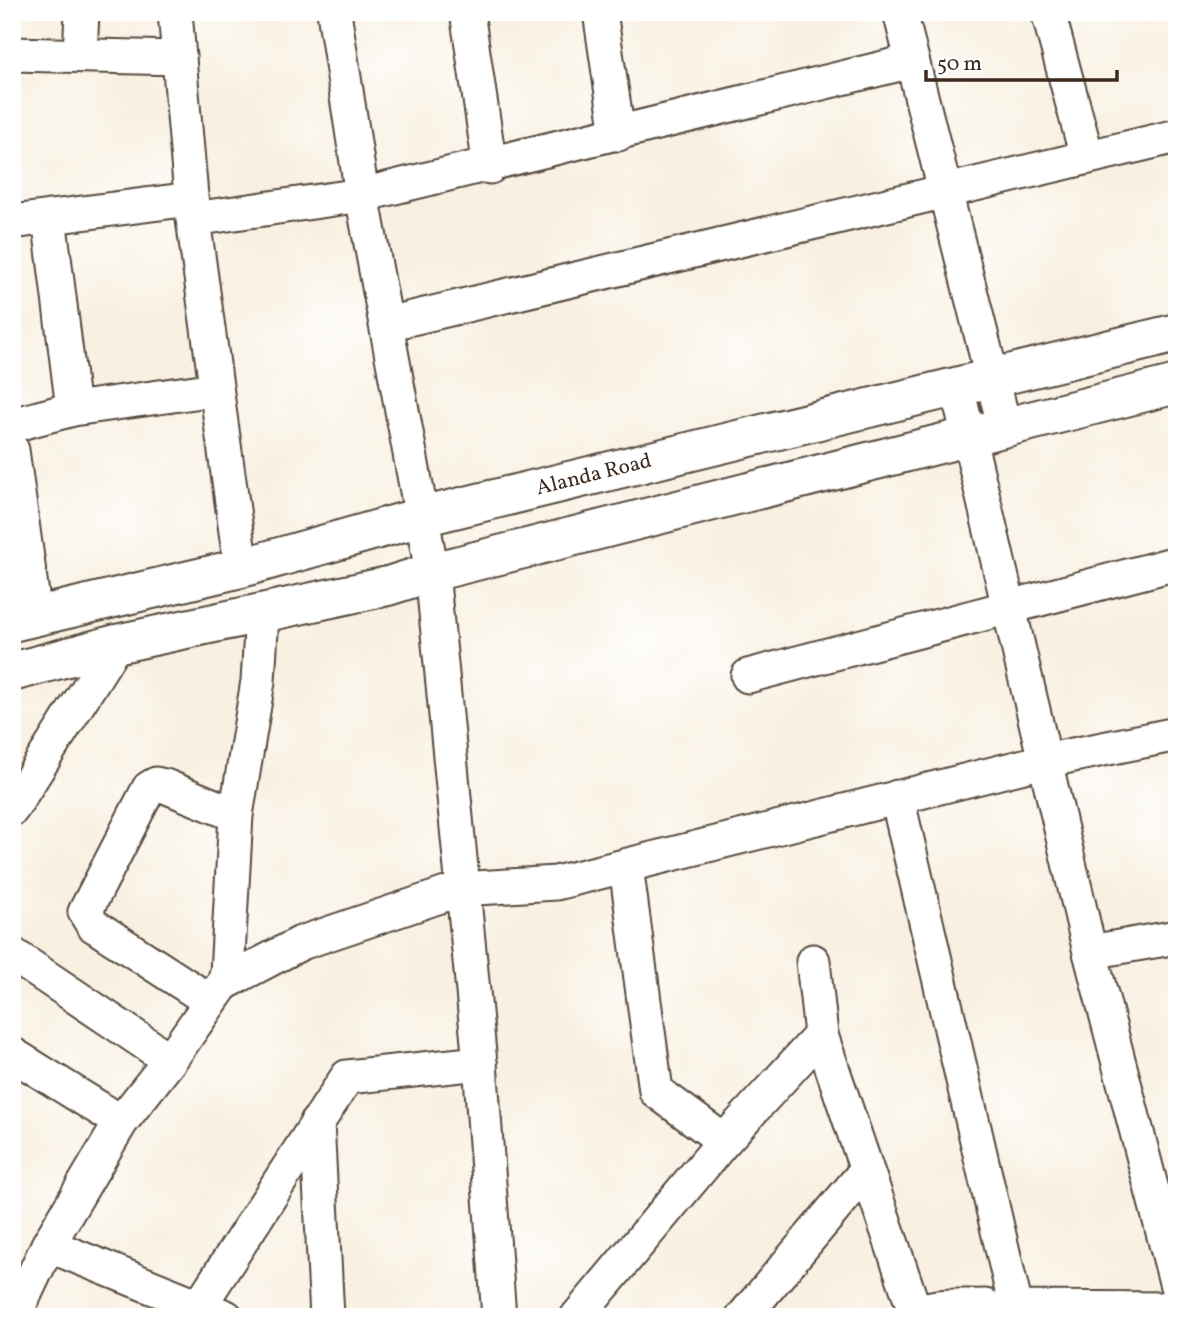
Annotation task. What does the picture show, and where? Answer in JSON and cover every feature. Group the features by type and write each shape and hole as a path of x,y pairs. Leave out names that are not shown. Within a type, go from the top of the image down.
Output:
{"main road":[{"name":"Alanda Road","path":"23,619 241,568 421,517 1177,333"},
{"path":"12,672 116,644 388,586 432,572 1177,384"}],"street":[{"path":"80,55 82,12"},
{"path":"176,12 192,209 241,568"},
{"path":"334,12 362,195 432,572 480,1063 499,1317"},
{"path":"467,12 490,167"},
{"path":"600,12 618,134"},
{"path":"900,12 944,191 974,383 969,437 1090,952 1177,1286"},
{"path":"1048,12 1087,157"},
{"path":"12,54 179,58"},
{"path":"12,222 362,195 490,167 912,61"},
{"path":"387,324 1177,136"},
{"path":"50,217 73,409"},
{"path":"974,383 1005,429"},
{"path":"12,425 73,409 216,389"},
{"path":"12,450 23,619"},
{"path":"748,676 1008,605 1177,563"},
{"path":"14,1317 48,1245 121,1122 170,1060 227,973 236,816 258,681 262,615"},
{"path":"12,809 116,644"},
{"path":"216,992 301,943 461,889 556,883 1044,761 1177,734"},
{"path":"216,992 93,925 85,912 149,788 165,786 236,816"},
{"path":"897,797 994,1310"},
{"path":"626,866 656,1091 724,1141"},
{"path":"1090,952 1177,937"},
{"path":"14,958 170,1060"},
{"path":"813,961 821,1035 913,1315 994,1310 1094,1313 1177,1309"},
{"path":"577,1317 724,1141 821,1035"},
{"path":"12,1054 121,1122"},
{"path":"48,1245 213,1311 317,1122 347,1077 480,1063"},
{"path":"317,1122 327,1317"},
{"path":"743,1317 865,1172"}]}
